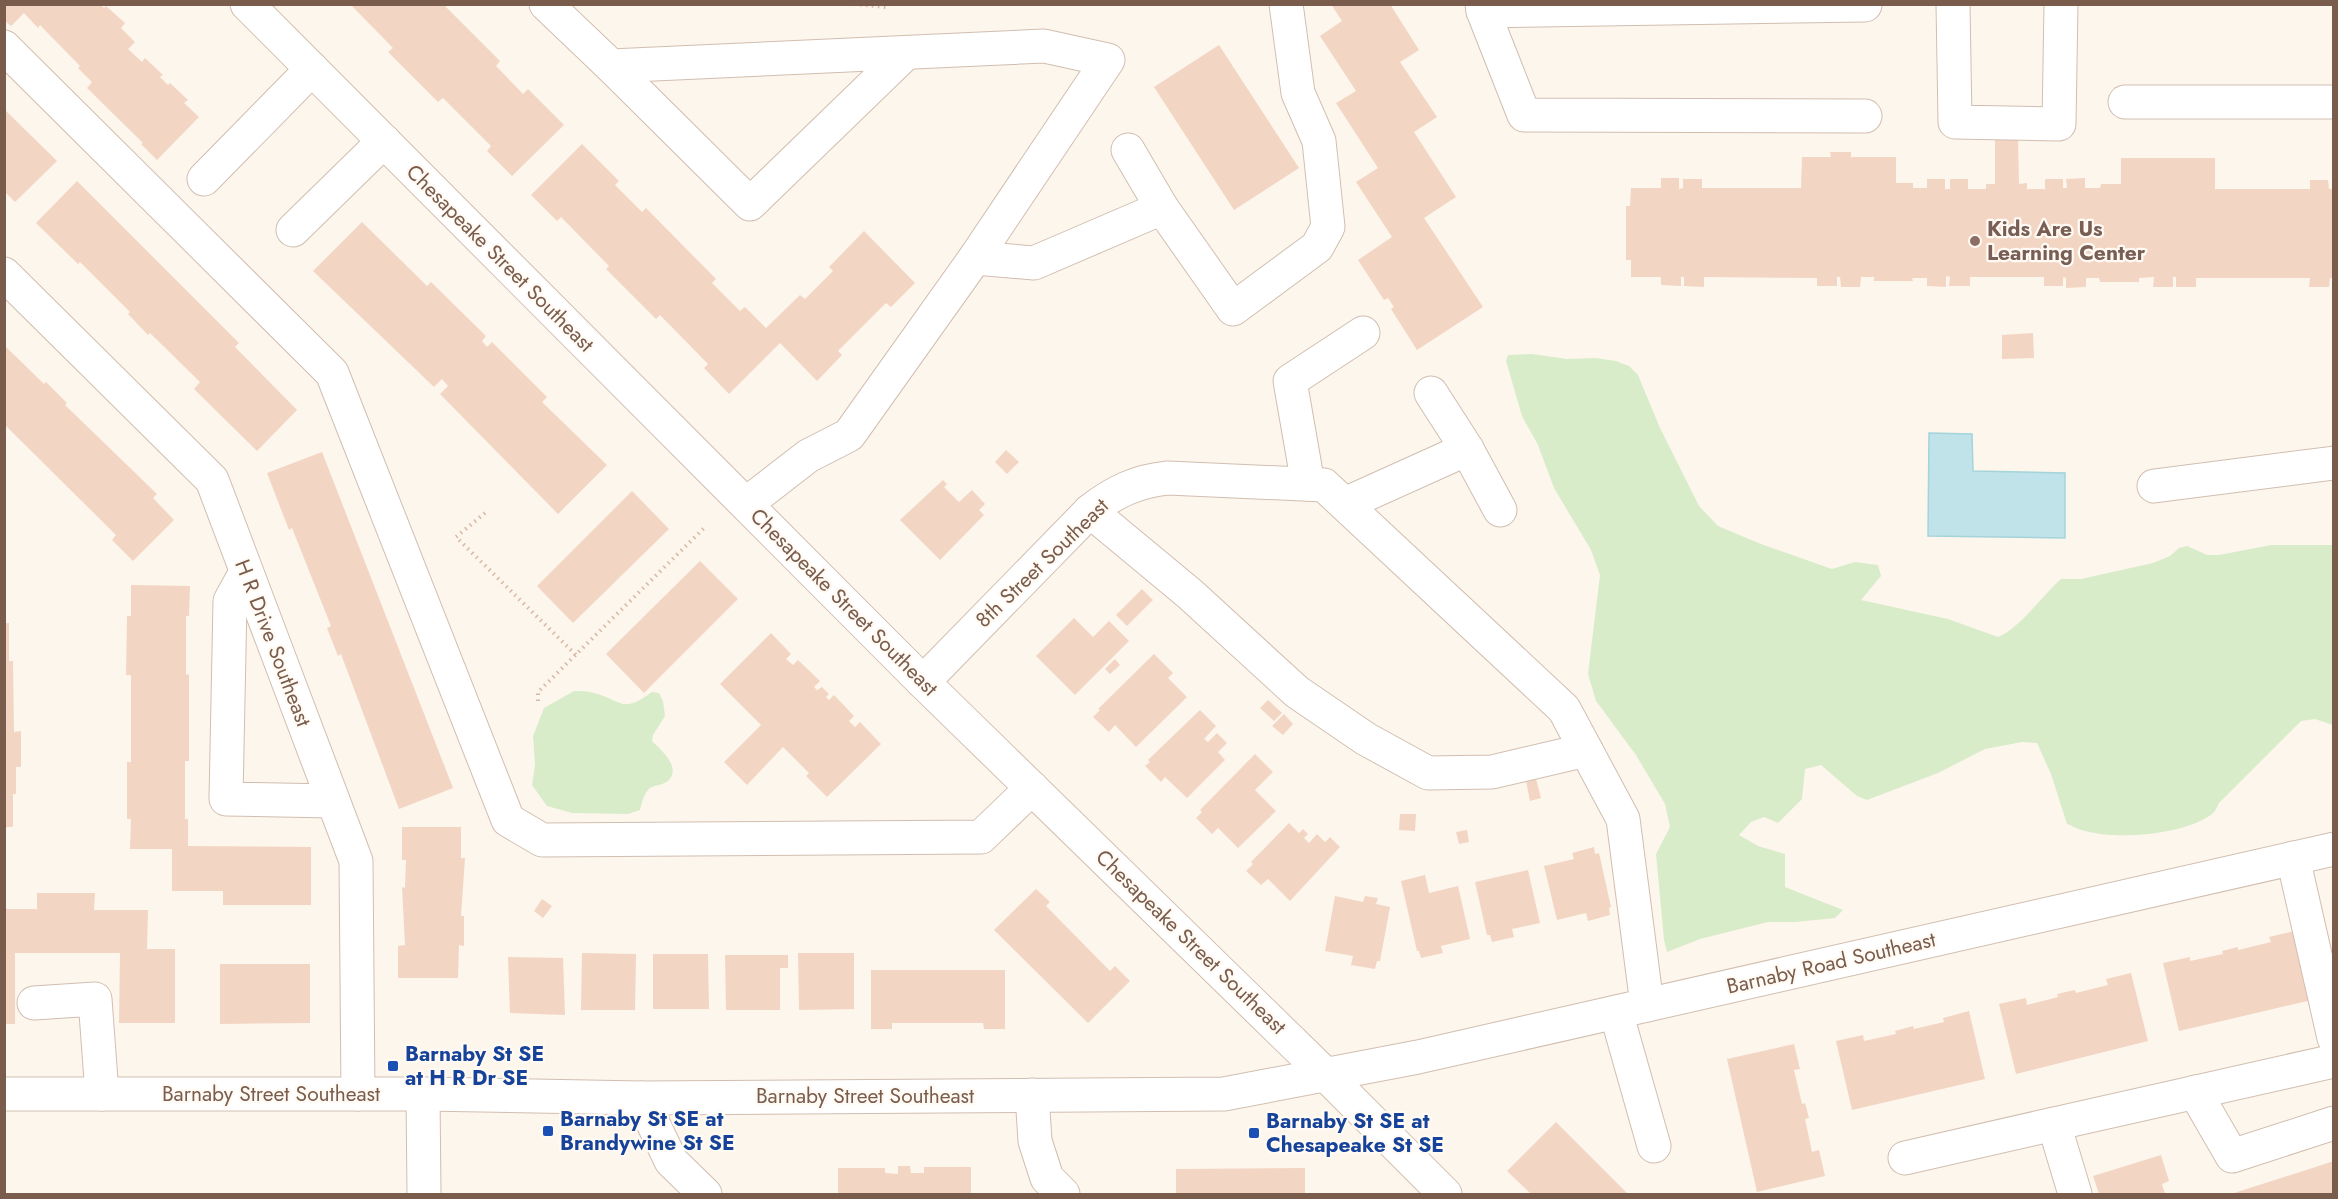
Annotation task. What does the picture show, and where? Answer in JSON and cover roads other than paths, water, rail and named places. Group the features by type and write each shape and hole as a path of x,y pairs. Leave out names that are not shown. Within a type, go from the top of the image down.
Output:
{"street":[{"name":"Chesapeake Street Southeast","path":"248,4 923,682 1445,1194"},
{"path":"546,4 750,204 906,53"},
{"path":"1128,150 1162,208 1233,309 1317,247 1328,227 1319,141 1298,93 1286,4"},
{"path":"1953,4 1955,122 2059,124 2061,4"},
{"path":"1865,5 1482,8 1524,115 1865,116"},
{"path":"611,66 1044,46 1108,60 975,258 849,435 808,456 746,504"},
{"path":"4,47 332,373 508,820 542,840 981,837 1032,788"},
{"path":"204,179 312,69"},
{"path":"2124,102 2334,102"},
{"path":"293,230 384,141"},
{"path":"975,258 1034,263 1162,208"},
{"name":"H R Drive Southeast","path":"4,274 212,480 356,861 358,1094"},
{"path":"1362,333 1290,381 1326,491 1564,709 1623,819 1631,1008 1654,1146"},
{"path":"1431,393 1467,449 1500,510"},
{"path":"1326,491 1467,449"},
{"path":"2154,486 2334,463"},
{"name":"8th Street Southeast","path":"923,682 1090,511 1121,490 1168,478 1326,491"},
{"path":"1090,511 1190,594 1297,692 1366,739 1428,773 1492,772 1586,750"},
{"path":"246,572 230,601 226,799 333,801"},
{"name":"Barnaby Road Southeast","path":"1327,1076 2334,849"},
{"path":"2293,858 2334,1038"},
{"path":"34,1003 95,999 102,1094"},
{"path":"1905,1158 2334,1061"},
{"name":"Barnaby Street Southeast","path":"4,1094 423,1094 641,1098 1224,1094 1327,1076"},
{"path":"2195,1092 2232,1156 2334,1122"},
{"path":"423,1094 424,1194"},
{"path":"1032,1095 1035,1141 1047,1178 1063,1194"},
{"path":"641,1098 671,1161 705,1194"},
{"path":"2054,1124 2075,1194"}],"water":[{"path":"1929,433 1972,434 1973,471 2065,473 2065,538 1928,536"}],"place":[{"name":"Kids Are Us Learning Center","path":"1975,241"},
{"name":"Barnaby St SE at H R Dr SE","path":"393,1066"},
{"name":"Barnaby St SE at Brandywine St SE","path":"548,1131"},
{"name":"Barnaby St SE at Chesapeake St SE","path":"1254,1133"}]}
